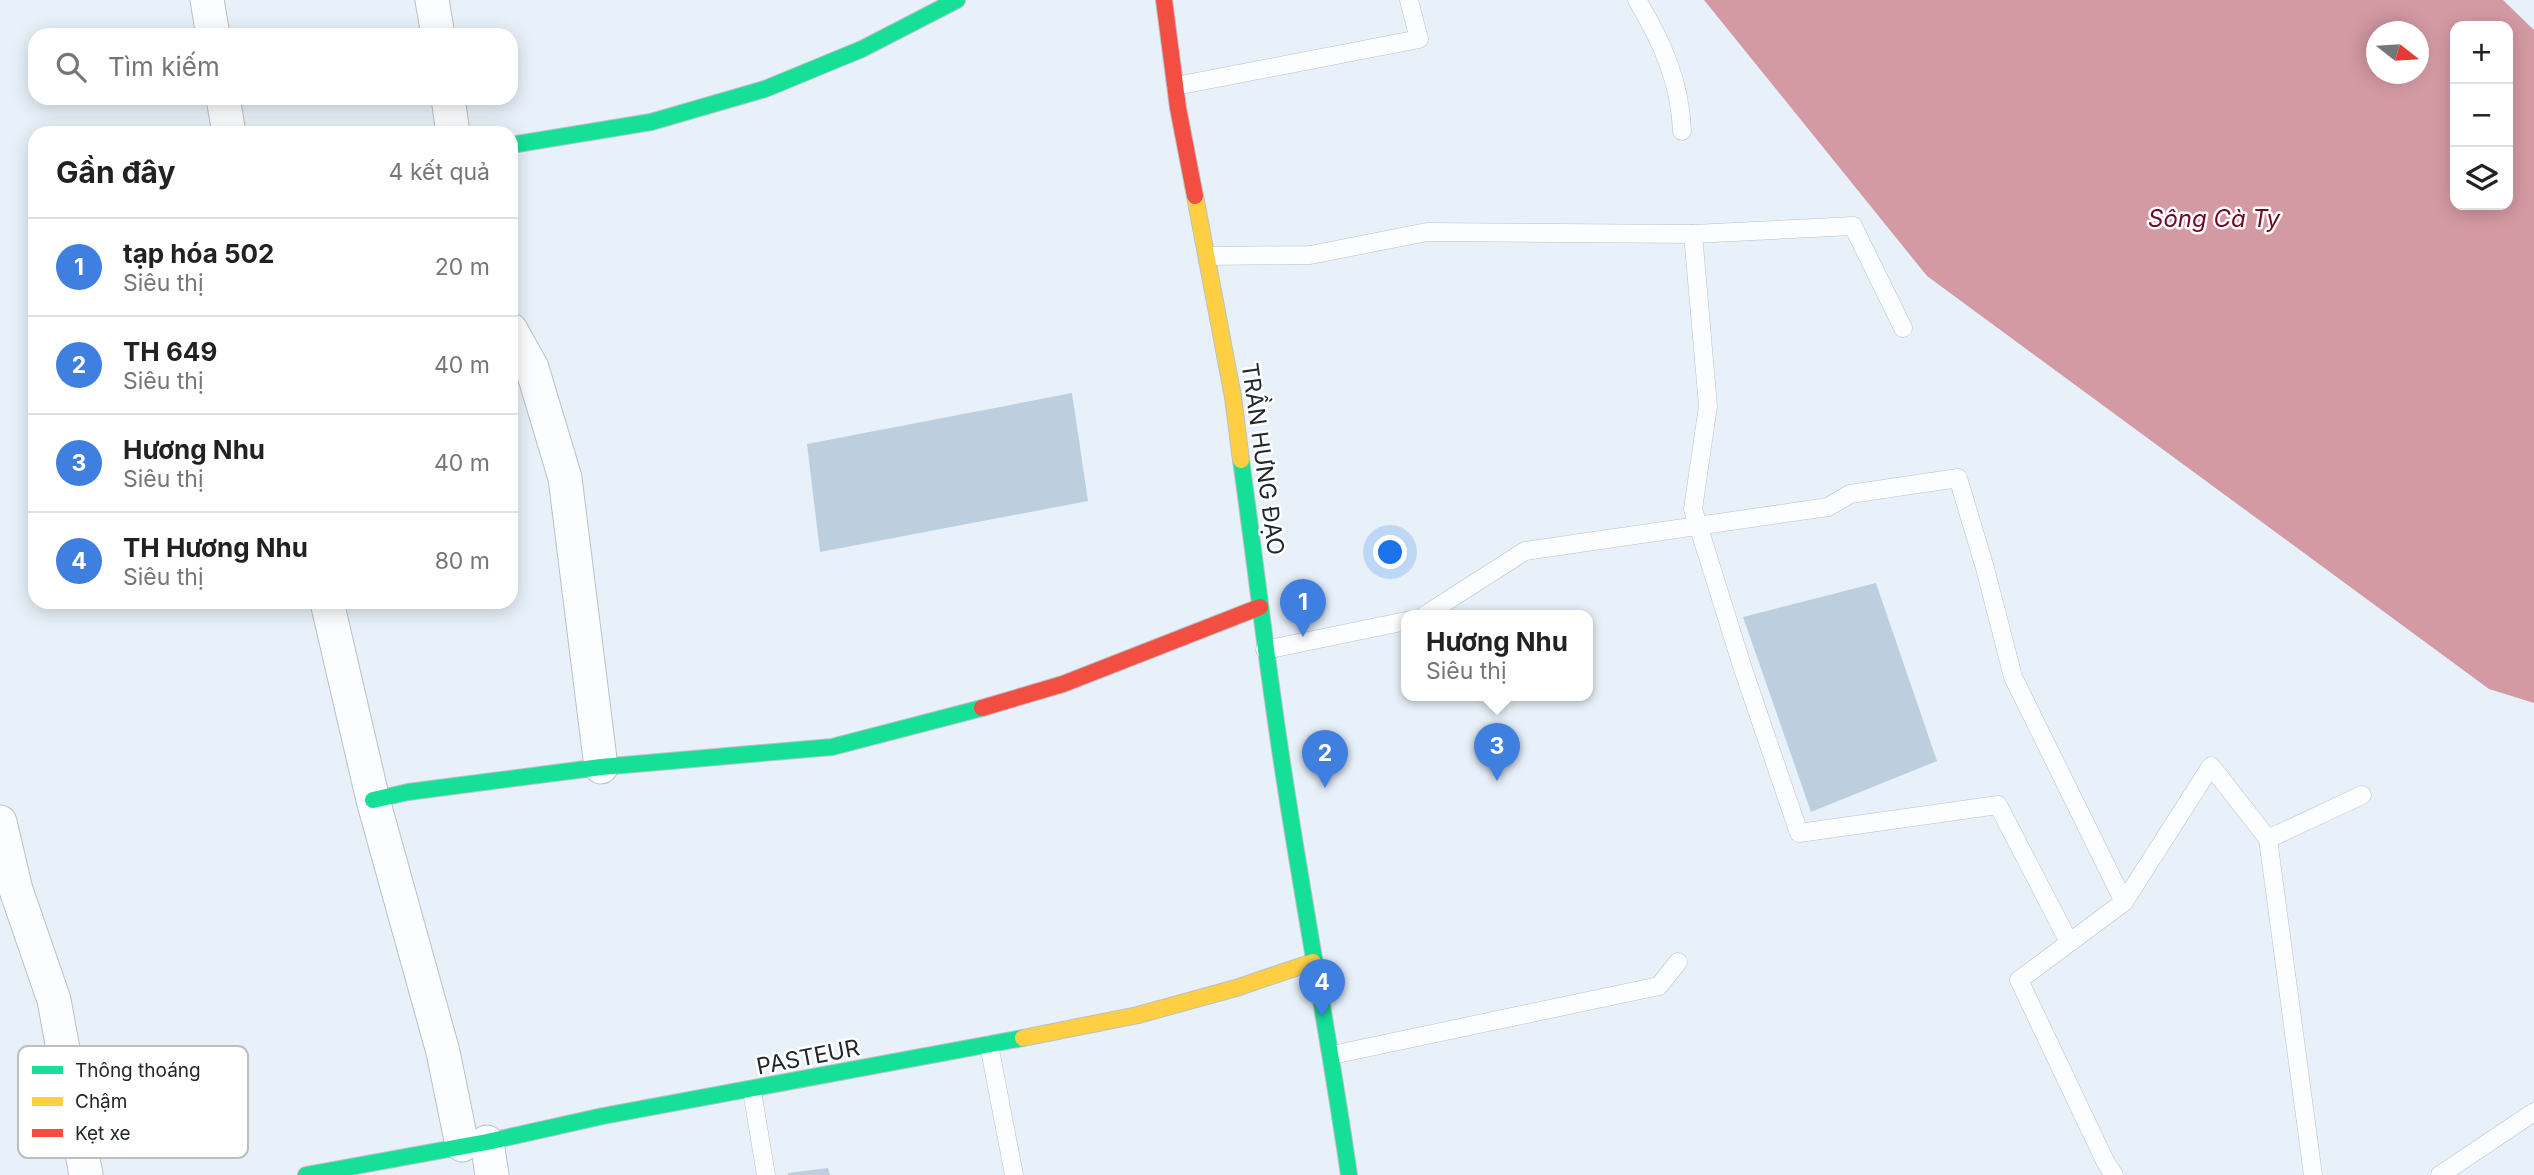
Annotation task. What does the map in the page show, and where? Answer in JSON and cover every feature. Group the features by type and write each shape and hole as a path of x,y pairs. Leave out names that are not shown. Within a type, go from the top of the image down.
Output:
{"street":[{"path":"208,0 212,28"},
{"path":"432,0 437,28"},
{"path":"518,144 651,122 765,89 862,49 957,0"},
{"name":"TRẦN HƯNG ĐẠO","path":"1164,0 1175,86 1233,397 1265,650 1313,962 1332,1055 1349,1175"},
{"path":"224,105 228,126"},
{"path":"449,105 452,126"},
{"path":"518,343 532,368 565,478 601,767"},
{"path":"373,800 408,792 601,767 832,747 961,715 1063,684 1260,607"},
{"path":"329,609 373,800 439,1040 475,1143 492,1175"},
{"path":"0,822 16,890 54,1000 62,1046"},
{"name":"PASTEUR","path":"306,1175 603,1116 752,1091 989,1045 1175,1006 1313,962"}],"lane":[{"path":"1175,86 1419,39 1409,0"},
{"path":"1637,0 1659,36 1681,100 1682,131"},
{"path":"1208,256 1310,255 1427,232 1693,234 1853,226 1903,328"},
{"path":"1693,234 1708,406 1693,509 1799,833 1998,805 2069,942"},
{"path":"1433,610 1525,551 1698,528 1828,507 1850,494 1958,478 2013,677 2124,902"},
{"path":"1265,650 1401,622"},
{"path":"2114,1175 2019,980 2124,902 2211,766 2268,839 2313,1175"},
{"path":"2268,839 2362,795"},
{"path":"1332,1055 1659,986 1678,962"},
{"path":"989,1045 1014,1175"},
{"path":"752,1091 766,1175"},
{"path":"2440,1175 2534,1112"}],"water":[{"name":"Sông Cà Ty","path":"1704,0 2503,0 2534,30 2534,703 2489,689 1927,276"}],"building":[{"path":"1072,393 1088,501 820,552 807,444"},
{"path":"1876,583 1937,761 1811,812 1743,617"},
{"path":"828,1168 830,1175 788,1175 788,1173"}],"traffic: fast":[{"path":"518,144 651,122 765,89 862,49 957,0"},
{"path":"1241,460 1279,742 1349,1175"},
{"path":"373,800 408,792 601,767 832,747 982,708"},
{"path":"306,1175 487,1142 603,1116 1023,1038"}],"traffic: slow":[{"path":"1195,196 1233,397 1241,460"},
{"path":"1023,1038 1138,1015 1236,988 1313,962"}],"traffic: jam":[{"path":"1164,0 1178,108 1195,196"},
{"path":"982,708 1063,684 1260,607"}],"place":[{"name":"tạp hóa 502","path":"1303,637"},
{"name":"Hương Nhu","path":"1497,781"},
{"name":"TH 649","path":"1325,788"},
{"name":"TH Hương Nhu","path":"1322,1017"}]}
